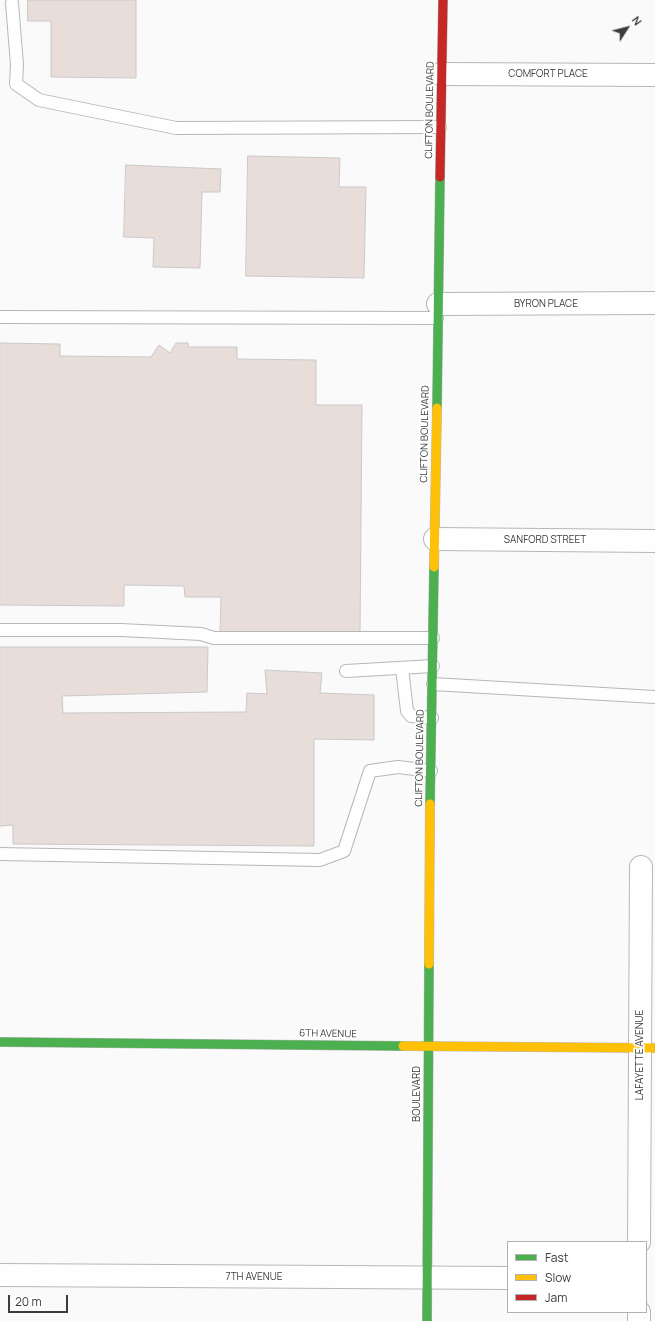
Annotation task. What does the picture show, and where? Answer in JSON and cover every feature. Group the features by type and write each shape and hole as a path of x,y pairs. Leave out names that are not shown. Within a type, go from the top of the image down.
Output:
{"street":[{"name":"CLIFTON BOULEVARD","path":"430,868 443,0"},
{"name":"COMFORT PLACE","path":"441,74 655,75"},
{"name":"BYRON PLACE","path":"438,311 655,303"},
{"name":"SANFORD STREET","path":"435,539 655,541"},
{"name":"LAFAYETTE AVENUE","path":"639,1241 648,1048 641,867"},
{"name":"BOULEVARD","path":"427,1321 430,868"},
{"name":"6TH AVENUE","path":"0,1042 648,1048"},
{"name":"7TH AVENUE","path":"0,1275 507,1278"}],"lane":[{"path":"12,3 17,65 16,84 39,100 176,128 440,127"},
{"path":"0,317 438,311"},
{"path":"0,630 121,630 201,634 214,638 433,638"},
{"path":"346,671 433,666"},
{"path":"402,668 407,712 410,716 432,718"},
{"path":"432,684 655,698"},
{"path":"0,854 320,860 344,851 370,771 398,767 431,771"}],"building":[{"path":"28,0 136,0 136,78 51,77 51,21 28,21"},
{"path":"248,156 340,158 339,187 366,187 364,278 246,276"},
{"path":"126,165 221,169 220,192 202,192 200,268 153,267 154,238 124,237"},
{"path":"0,343 60,344 60,356 151,357 159,345 170,353 176,343 188,343 188,347 237,347 237,359 316,360 316,405 362,405 360,634 220,633 221,597 185,597 184,586 124,585 124,606 0,605"},
{"path":"0,647 208,647 207,692 62,696 63,713 246,712 247,693 267,694 265,670 322,673 320,693 374,695 374,740 314,739 314,846 13,844 13,825 0,826"}],"traffic: fast":[{"path":"437,408 440,177"},
{"path":"430,804 434,567"},
{"path":"427,1321 429,964"},
{"path":"0,1042 403,1046"}],"traffic: slow":[{"path":"434,567 437,408"},
{"path":"429,964 430,804"},
{"path":"403,1046 655,1048"}],"traffic: jam":[{"path":"440,177 443,0"}]}
